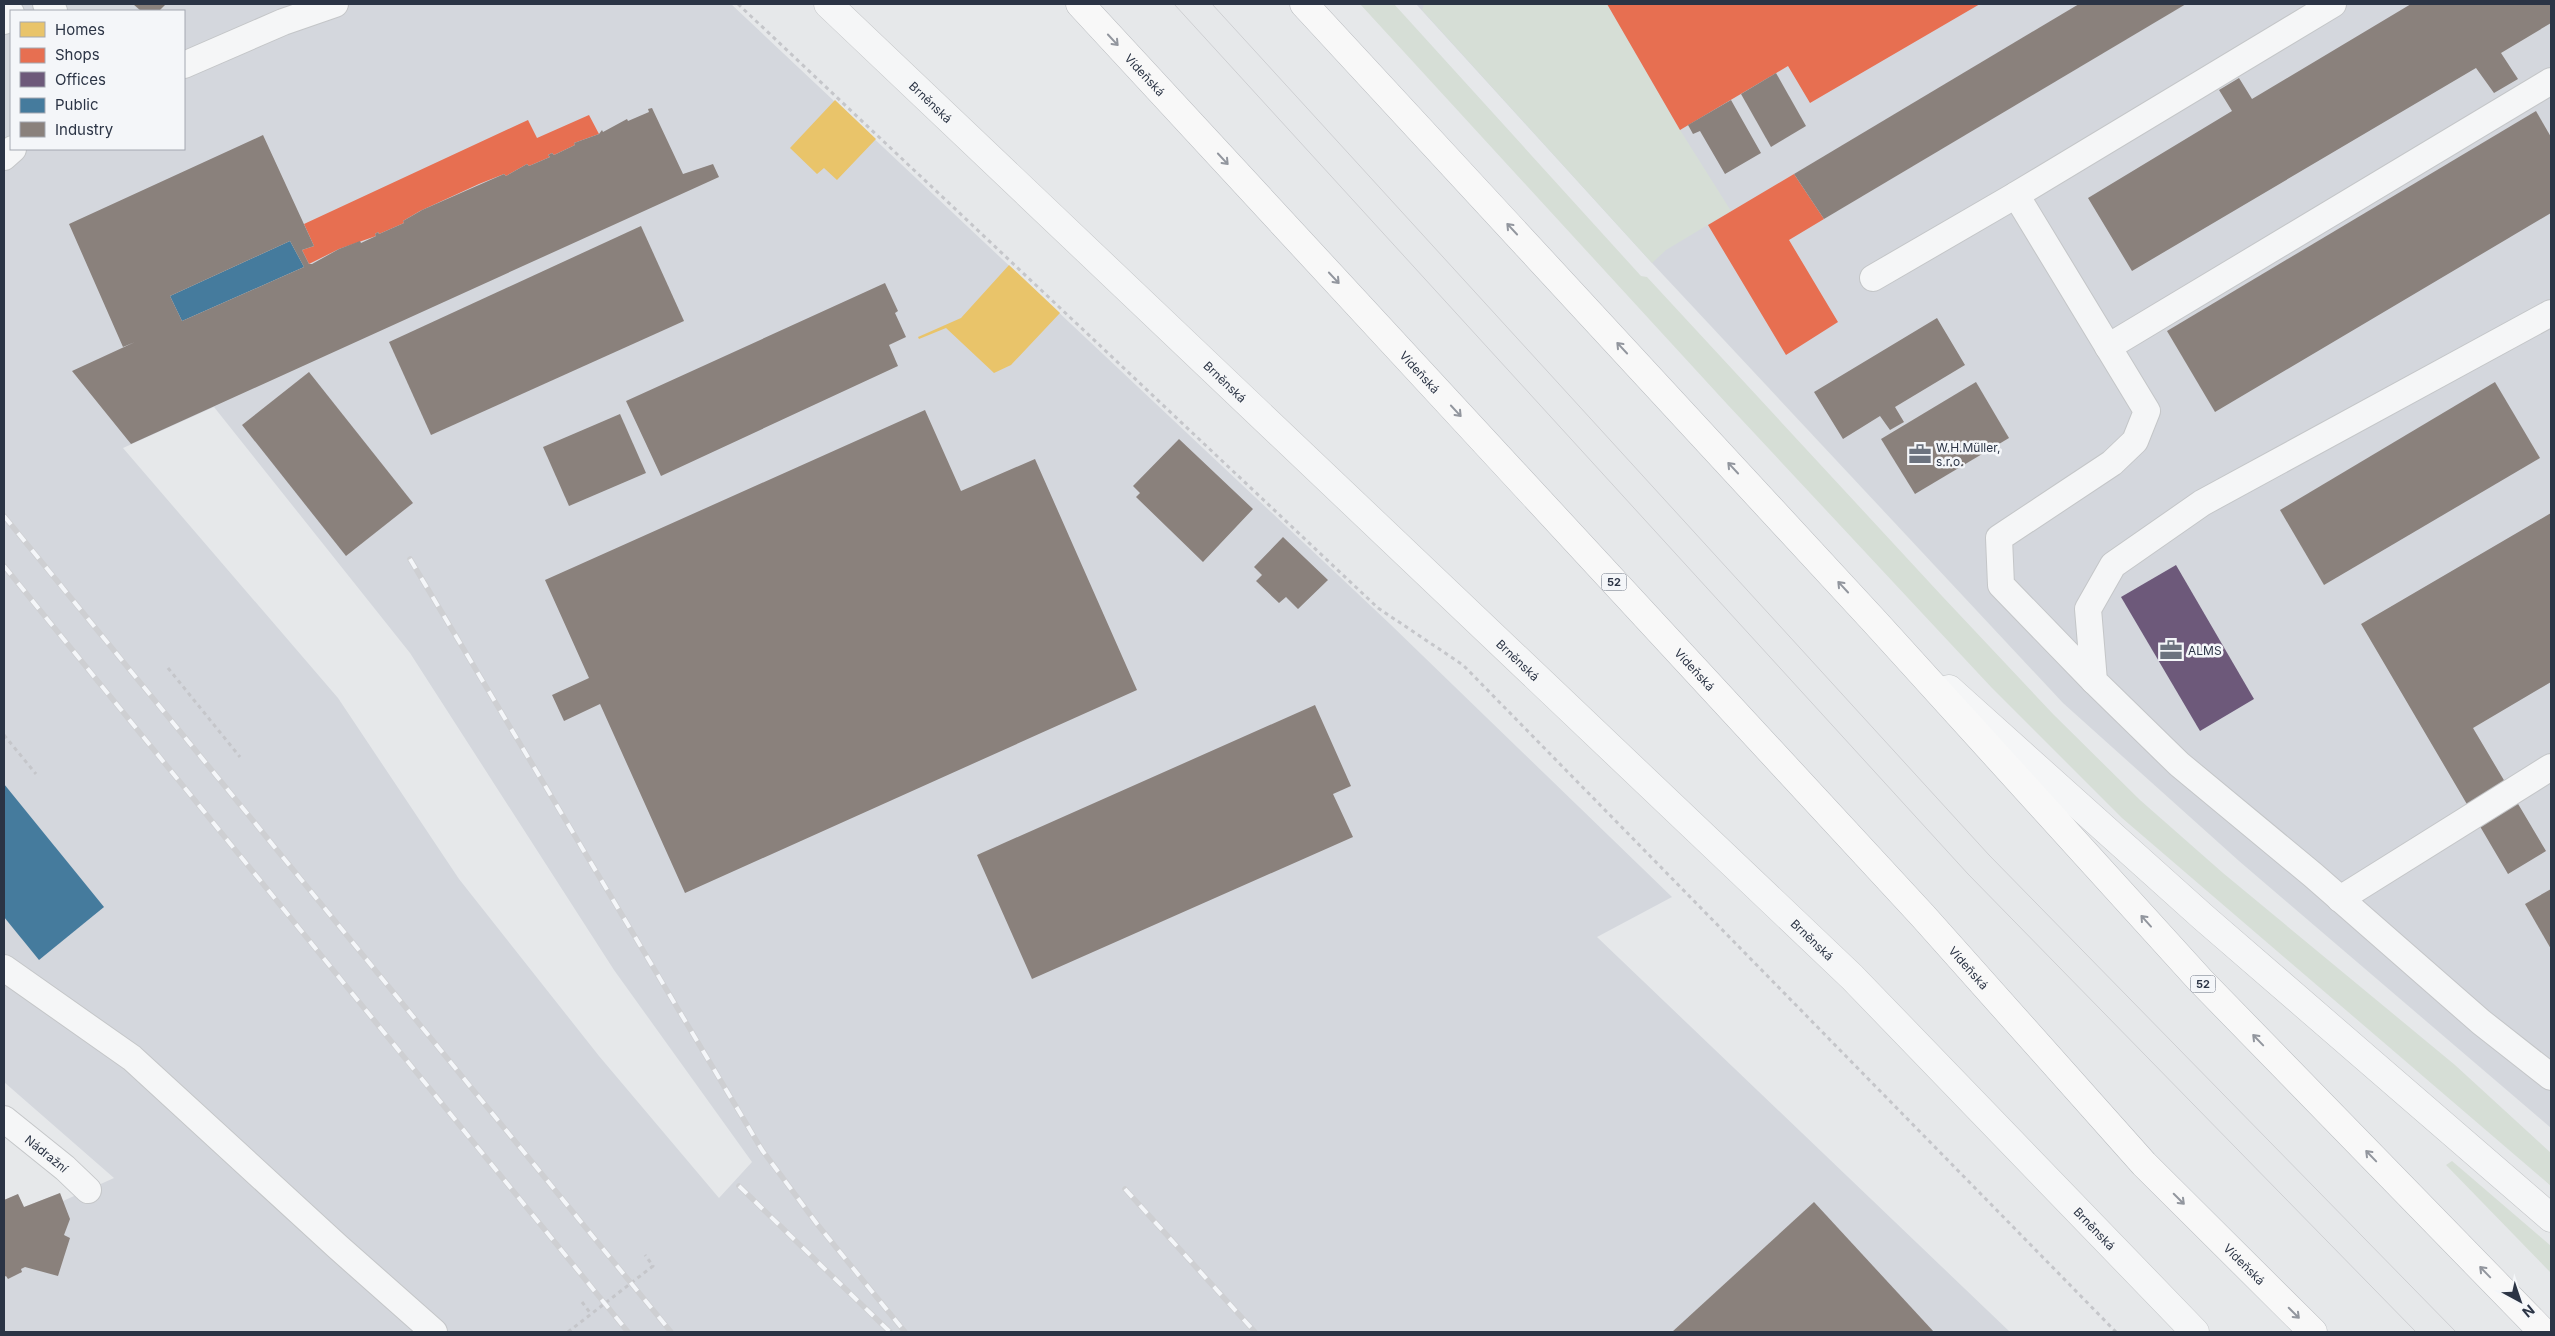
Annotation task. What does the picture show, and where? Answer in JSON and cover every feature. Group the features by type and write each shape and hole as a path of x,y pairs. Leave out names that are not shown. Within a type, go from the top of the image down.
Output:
{"highway":[{"name":"Vídeňská","path":"1080,4 1923,916 2144,1164 2313,1332"},
{"name":"52","path":"1304,4 1876,623 2200,980 2543,1332"}],"street":[{"name":"Brněnská","path":"828,4 1852,977 2195,1332"},
{"path":"1876,623 2203,917 2551,1218"}],"lane":[{"path":"185,65 282,22 335,4"},
{"path":"1873,278 2016,195 2333,4"},
{"path":"2108,347 2551,81"},
{"path":"2016,195 2147,410 2135,441 2112,464 1999,538 2001,584 2094,682 2179,764 2340,899 2481,1022 2551,1077"},
{"path":"2094,682 2088,609 2113,565 2202,503 2551,313"},
{"path":"2340,899 2551,767"},
{"path":"4,968 132,1058 338,1247 434,1332"},
{"name":"Nádražní","path":"4,1119 88,1190"}],"path":[{"path":"738,4 1378,608 1463,665 2116,1332"},
{"path":"168,668 240,757"},
{"path":"4,735 36,774"},
{"path":"568,1332 653,1266 645,1256"},
{"path":"582,1302 591,1314"}],"shaded area":[{"path":"4,4 731,4 1390,624 1672,897 1597,937 2010,1332 4,1332 4,1200 18,1194 24,1207 60,1193 63,1201 114,1178 4,1082","holes":["214,407 410,653 614,970 752,1162 719,1198 599,1056 459,879 338,698 123,448"]},
{"path":"1360,4 1394,4 1641,276 1647,277 2053,714 2140,800 2223,873 2455,1065 2551,1153 2551,1186 2122,818 1991,687 1727,404"},
{"path":"1416,4 2551,4 2551,1128 2239,861 2063,703 1652,263"},
{"path":"1424,4 1607,4 1680,130 1731,211 1666,250 1652,263 1422,10"},
{"path":"2452,1161 2551,1246 2551,1273 2446,1165"}],"building: Homes":[{"path":"835,100 876,139 837,180 824,168 817,174 790,148"},
{"path":"1009,265 1060,313 1011,365 994,373 946,328 919,339 918,337 961,318"}],"building: Shops":[{"path":"1607,4 1980,4 1810,103 1788,66 1680,130"},
{"path":"589,115 599,134 574,143 575,145 554,155 552,153 548,155 550,157 529,166 527,164 506,176 504,174 479,184 420,211 403,221 404,223 379,234 378,232 375,234 376,236 339,249 309,264 302,250 314,246 304,224 528,120 537,138"},
{"path":"1794,174 1824,219 1789,240 1838,322 1786,355 1708,225"}],"building: Offices":[{"path":"2176,565 2254,699 2200,731 2121,597"}],"building: Public":[{"path":"290,241 304,267 182,321 170,296"},
{"path":"4,784 104,907 39,960 4,917"}],"building: Industry":[{"path":"133,4 166,4 160,10 140,10"},
{"path":"2079,4 2186,4 1824,219 1794,174"},
{"path":"2411,4 2551,4 2551,23 2501,53 2518,79 2494,93 2476,68 2132,271 2088,198 2232,111 2219,90 2239,78 2252,99"},
{"path":"1776,73 1806,126 1771,147 1741,94"},
{"path":"1731,100 1761,153 1725,174 1700,131 1693,134 1688,125"},
{"path":"652,108 683,174 713,164 719,177 131,444 72,371 135,342 123,347 69,224 263,135 314,246 302,250 309,264 312,264 339,249 360,241 361,243 376,236 375,234 378,232 379,234 404,223 403,221 422,210 504,174 506,176 527,164 529,166 550,157 548,155 552,153 554,155 575,145 574,143 599,134 602,130 603,132 627,119 628,121 649,112 648,109","holes":["290,241 304,267 182,321 170,296"]},
{"path":"2536,111 2551,137 2551,213 2215,412 2167,331"},
{"path":"641,226 684,321 431,435 389,342"},
{"path":"885,283 898,311 895,313 906,337 889,345 898,366 661,476 626,401"},
{"path":"1937,318 1965,365 1895,407 1904,422 1890,430 1880,416 1843,439 1814,392"},
{"path":"309,372 413,503 346,556 242,425"},
{"path":"1976,382 2009,438 1915,494 1881,439"},
{"path":"2495,382 2540,458 2324,585 2280,510"},
{"path":"925,410 961,491 1035,459 1137,690 685,893 600,704 564,721 552,695 589,678 545,580"},
{"path":"620,414 646,473 569,506 543,447"},
{"path":"1179,439 1253,509 1203,562 1136,497 1140,493 1133,486"},
{"path":"2551,513 2551,682 2473,728 2546,851 2508,874 2361,624"},
{"path":"1283,537 1328,580 1298,609 1286,597 1279,603 1256,581 1262,575 1254,567"},
{"path":"1315,705 1351,786 1333,794 1353,837 1032,979 977,855"},
{"path":"2551,889 2551,949 2525,904"},
{"path":"60,1193 70,1219 64,1235 70,1238 58,1276 25,1267 21,1269 22,1272 8,1279 6,1276 4,1277 4,1200 18,1194 24,1207"},
{"path":"1814,1202 1934,1332 1672,1332"}],"tram line":[{"path":"1174,4 1968,874 2416,1332"},
{"path":"1212,4 1989,855 2456,1332"}],"railway":[{"path":"4,516 671,1332"},
{"path":"410,559 762,1150 817,1224 905,1332"},
{"path":"4,566 628,1332"},
{"path":"739,1186 890,1332"},
{"path":"1125,1189 1255,1332"}],"place":[{"name":"W.H.Müller, s.r.o.","path":"1920,454"},
{"name":"ALMS","path":"2171,650"}]}
